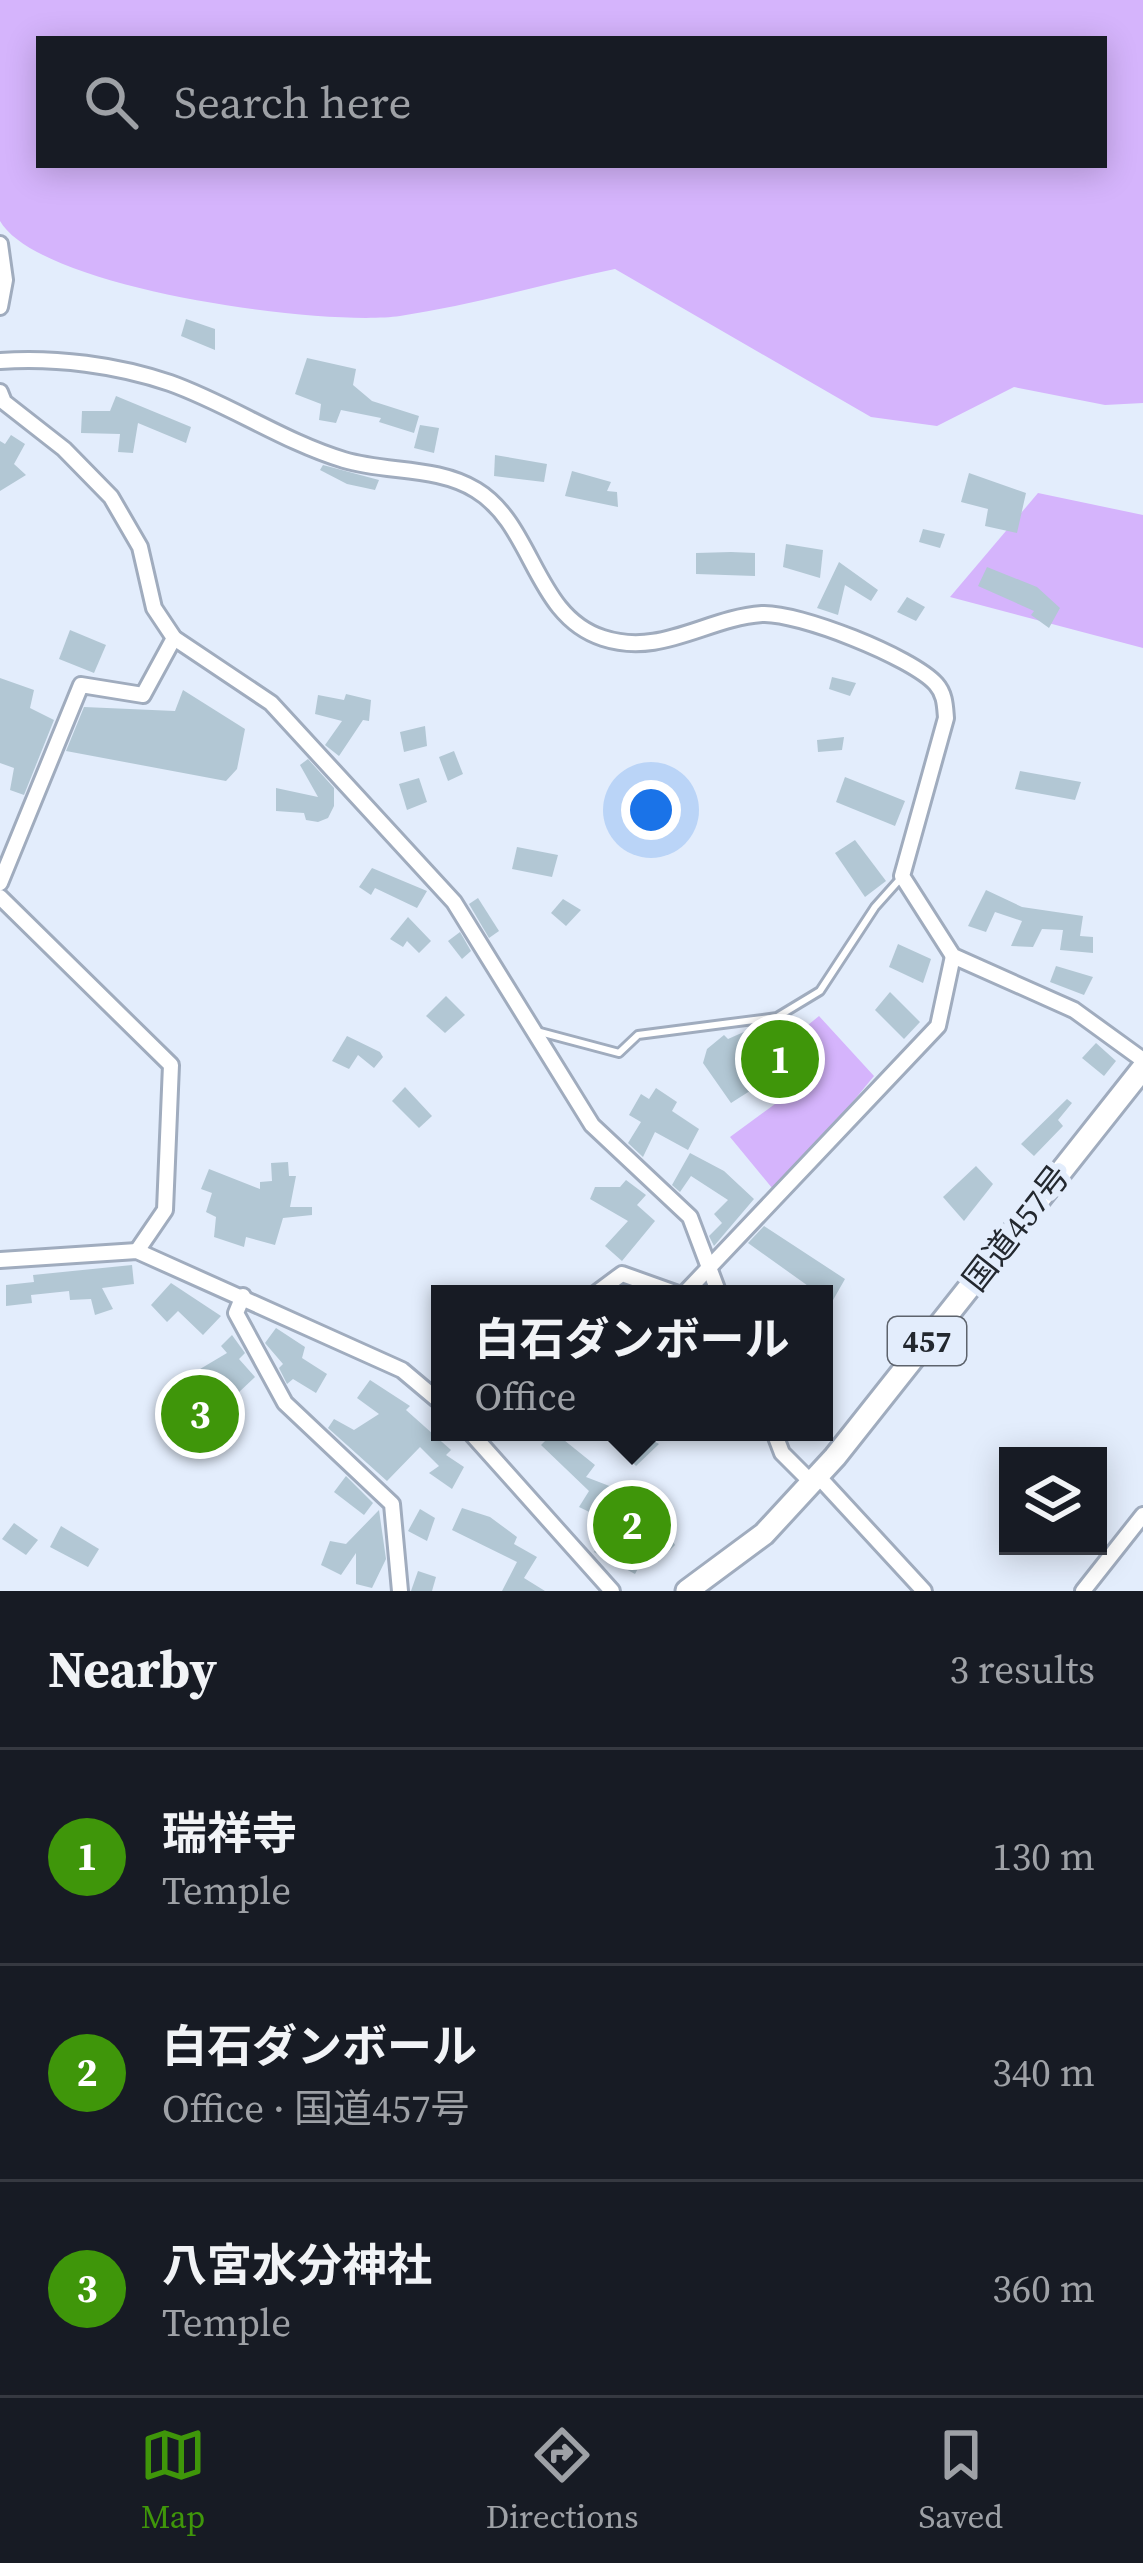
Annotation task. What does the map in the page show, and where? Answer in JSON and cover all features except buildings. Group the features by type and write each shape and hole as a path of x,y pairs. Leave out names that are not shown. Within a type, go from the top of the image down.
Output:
{"highway":[{"name":"国道457号","path":"687,1591 764,1534 814,1479 1143,1064"}],"street":[{"path":"0,244 5,280 0,307"},
{"path":"0,362 45,358 168,382 345,460 440,476 477,490 503,515 557,608 600,638 650,646 766,614 872,647 922,672 942,692 946,718 902,876 953,956 1074,1010 1143,1064"},
{"path":"0,392 111,497 140,547 154,608 174,638 271,703 379,815 454,902 592,1125 690,1217 715,1285"},
{"path":"0,883 80,686 143,694 174,638"},
{"path":"0,897 171,1065 165,1210 136,1251"},
{"path":"693,1285 938,1027 953,956"},
{"path":"0,1260 136,1251 402,1370 431,1394"},
{"path":"607,1285 622,1274 654,1285"},
{"path":"243,1296 236,1313 269,1381 322,1443 358,1467 392,1504 400,1591"},
{"path":"478,1441 612,1591"},
{"path":"777,1441 782,1453 814,1479 924,1591"},
{"path":"1083,1591 1143,1515"}],"lane":[{"path":"533,1030 619,1053 638,1034 777,1017 820,991 875,907 902,876"}],"shaded area":[{"path":"0,0 1143,0 1143,403 1105,405 1014,387 937,426 871,417 615,269 400,316 362,318 250,309 186,298 68,266 25,245 0,221"},
{"path":"1038,493 1143,515 1143,648 950,597"},
{"path":"819,1016 874,1076 777,1194 730,1137 820,1071 797,1034"}],"place":[{"name":"瑞祥寺","path":"780,1059"},
{"name":"八宮水分神社","path":"200,1414"},
{"name":"白石ダンボール","path":"632,1525"}]}
